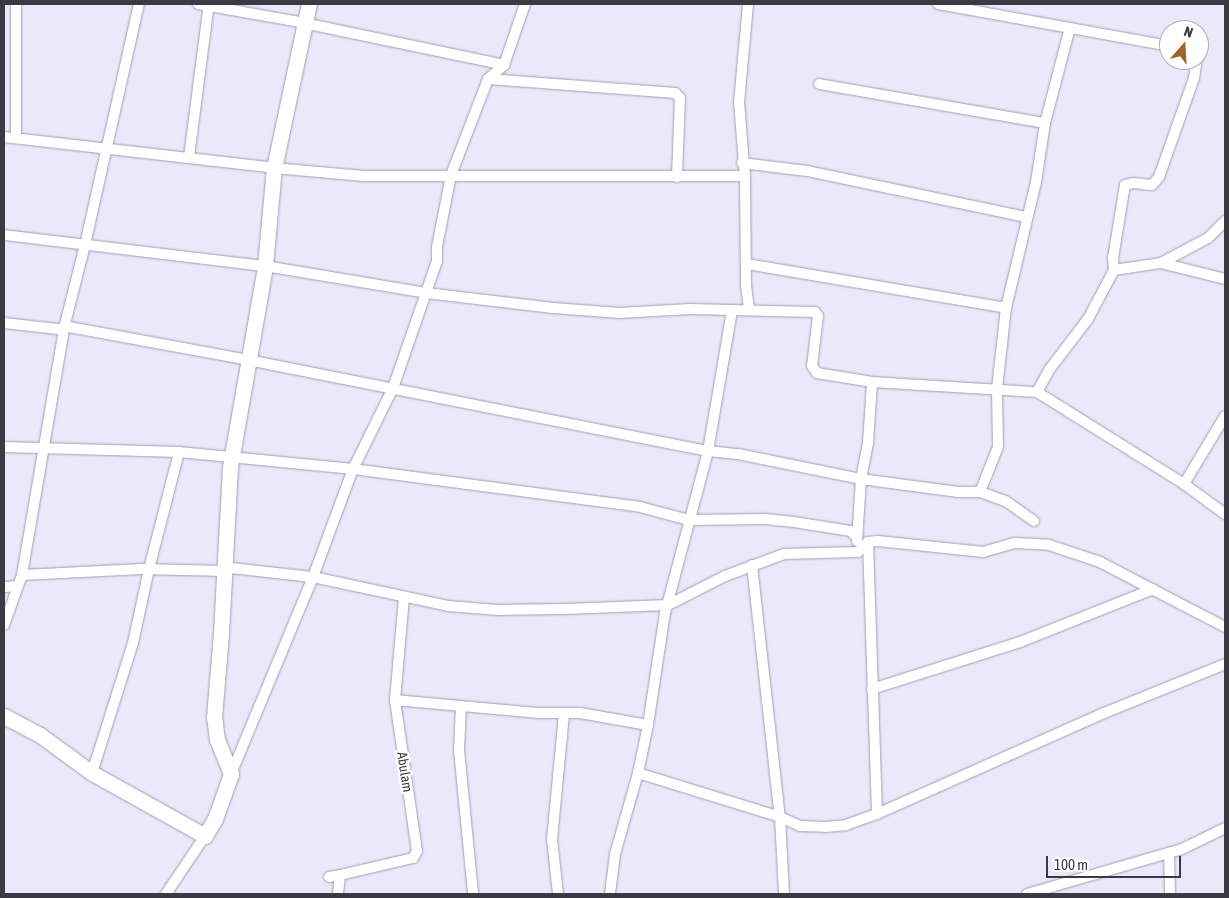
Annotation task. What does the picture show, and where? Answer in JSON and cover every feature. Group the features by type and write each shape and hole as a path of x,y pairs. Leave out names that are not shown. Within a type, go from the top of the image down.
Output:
{"street":[{"path":"16,4 16,138"},
{"path":"4,625 22,575 64,328 85,245 139,4"},
{"path":"198,4 504,65"},
{"path":"230,774 217,740 214,716 232,457 265,266 274,168 309,4"},
{"path":"166,894 216,819 230,774 313,578 354,469 393,388 437,261 437,247 451,175 488,79 504,65 525,4"},
{"path":"748,4 739,102 744,176 746,285 749,309"},
{"path":"938,4 1159,44"},
{"path":"189,157 209,5"},
{"path":"980,492 998,447 997,389 1006,308 1026,217 1036,182 1045,123 1070,28"},
{"path":"1037,392 1050,370 1088,319 1114,270 1113,258 1125,186 1133,184 1152,185 1159,177 1195,70"},
{"path":"488,79 675,93 680,98 677,177"},
{"path":"820,84 1045,123"},
{"path":"4,137 274,168 364,176 744,176"},
{"path":"742,163 826,174 1026,217"},
{"path":"1114,270 1161,263 1208,238 1225,221"},
{"path":"4,235 265,266 426,292 553,308 620,313 690,309 815,312 818,316 812,366 817,373 872,382 1037,392 1184,484 1225,514"},
{"path":"1161,263 1225,279"},
{"path":"747,264 1006,308"},
{"path":"610,894 615,854 638,774 648,724 665,613 708,452 732,310"},
{"path":"4,323 58,330 64,328 248,360 708,452 738,454 861,480 958,492 980,492 1005,501 1034,521"},
{"path":"858,552 857,538 861,480 868,443 872,382"},
{"path":"1184,484 1225,416"},
{"path":"4,447 180,452 354,469 640,507 689,520 765,518 851,531 857,538"},
{"path":"92,773 133,643 149,569 180,452"},
{"path":"22,575 149,569 225,571 231,568 313,578 448,606 498,610 668,605 752,565 784,554 858,552 868,542 878,541 983,552 1015,543 1049,545 1100,562 1225,627"},
{"path":"868,542 877,814"},
{"path":"752,565 780,817 784,894"},
{"path":"4,587 17,586"},
{"path":"872,689 1020,642 1153,588"},
{"name":"Abulam","path":"338,894 334,876 413,858 417,852 395,700 404,598"},
{"path":"638,774 780,817 800,826 825,827 846,825 877,814 1104,713 1225,664"},
{"path":"395,700 564,714 580,713 648,724"},
{"path":"461,706 459,750 473,894"},
{"path":"558,894 552,839 564,714"},
{"path":"4,716 40,735 92,773 205,836"},
{"path":"1026,894 1182,850 1225,828"},
{"path":"1169,853 1170,894"}]}
